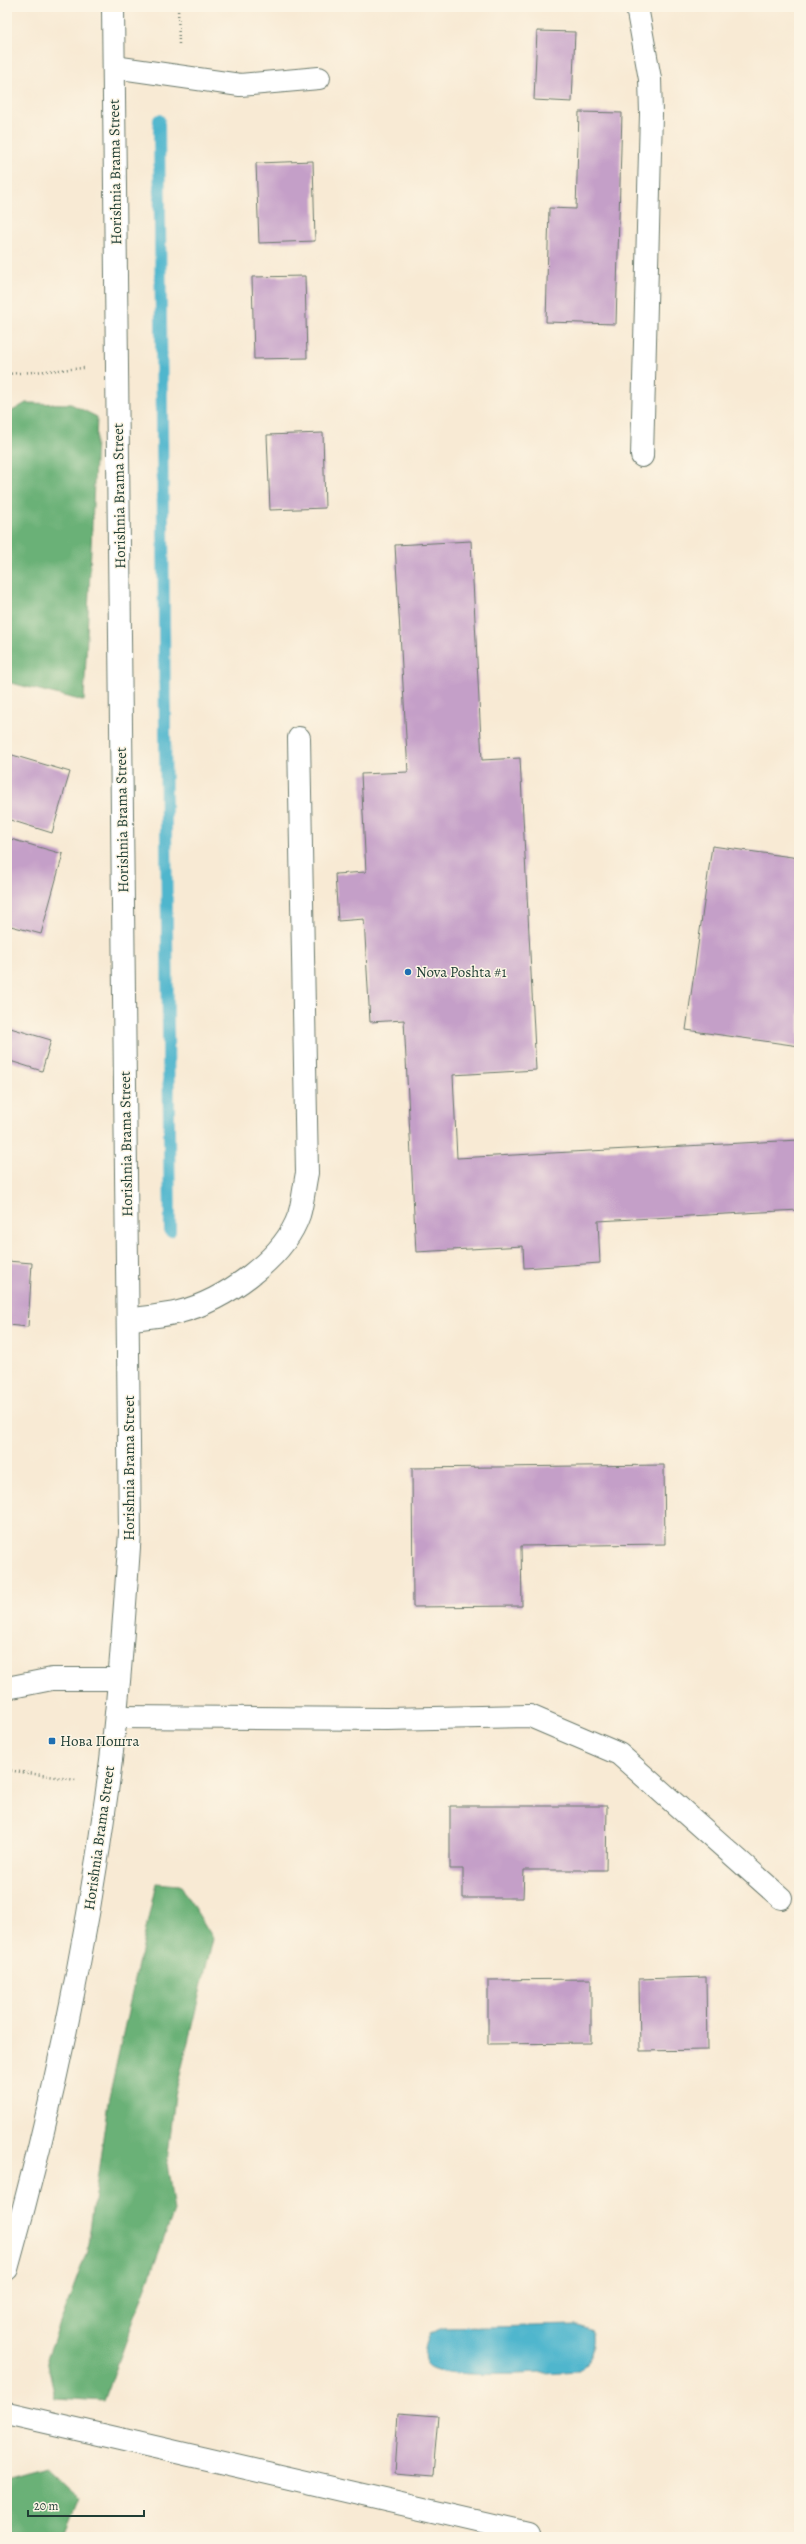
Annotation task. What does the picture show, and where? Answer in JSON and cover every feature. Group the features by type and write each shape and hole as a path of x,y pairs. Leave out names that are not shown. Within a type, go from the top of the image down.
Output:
{"street":[{"name":"Horishnia Brama Street","path":"7,2269 27,2198 64,2045 80,1968 108,1784 116,1717 130,1533 114,7"},
{"path":"637,7 650,79 651,114 642,456"},
{"path":"114,67 240,85 319,78"},
{"path":"128,1320 180,1312 218,1296 255,1273 285,1244 299,1215 307,1173 300,738"},
{"path":"7,1688 52,1679 119,1679"},
{"path":"116,1717 387,1719 530,1716 620,1754 781,1898"},
{"path":"7,2412 528,2533"}],"path":[{"path":"7,374 80,369"},
{"path":"7,1770 108,1784"}],"green space":[{"path":"26,403 71,404 97,417 84,701 7,682 7,414"},
{"path":"156,1883 180,1885 213,1938 175,2096 167,2163 174,2211 104,2401 55,2398 47,2359 87,2251 108,2102"},
{"path":"47,2469 79,2498 63,2537 7,2537 7,2480"}],"water":[{"path":"576,2325 593,2331 593,2343 590,2358 580,2371 524,2374 454,2373 438,2370 428,2365 424,2354 430,2333 443,2328"}],"building":[{"path":"537,31 575,32 572,102 534,100"},
{"path":"579,112 622,113 616,324 546,322 549,208 576,209"},
{"path":"313,161 315,241 259,243 256,163"},
{"path":"305,276 307,358 254,359 252,277"},
{"path":"323,433 325,508 270,510 267,435"},
{"path":"471,541 482,760 520,758 536,1070 453,1075 457,1158 799,1140 799,1210 598,1221 600,1263 524,1268 523,1246 416,1252 404,1020 370,1022 364,919 338,921 335,874 366,872 361,774 408,772 395,545"},
{"path":"9,754 70,772 52,833 7,819 7,761"},
{"path":"7,838 63,854 41,934 7,925"},
{"path":"712,846 799,858 799,1046 686,1030"},
{"path":"7,1027 51,1040 42,1071 7,1060"},
{"path":"7,1261 32,1263 28,1327 7,1325"},
{"path":"664,1465 665,1544 521,1546 522,1606 413,1607 412,1468"},
{"path":"450,1806 607,1806 606,1870 524,1870 523,1898 463,1898 463,1869 450,1869"},
{"path":"706,1977 707,2050 640,2051 639,1979"},
{"path":"591,1979 591,2043 488,2044 488,1980"},
{"path":"398,2413 438,2416 433,2476 394,2473"}],"waterway":[{"path":"159,120 170,1231"}],"place":[{"name":"Nova Poshta #1","path":"408,972"},
{"name":"Нова Пошта","path":"52,1741"}]}
